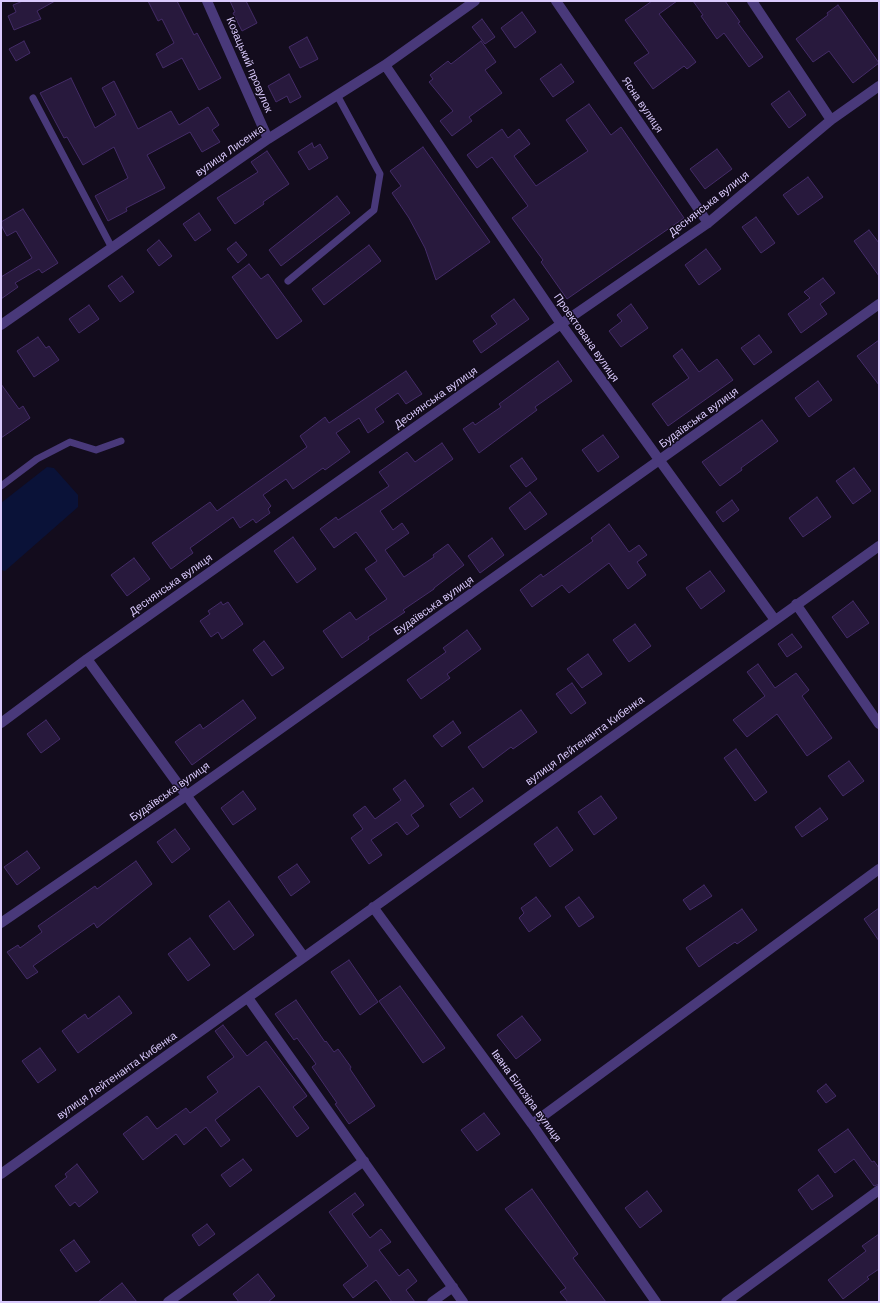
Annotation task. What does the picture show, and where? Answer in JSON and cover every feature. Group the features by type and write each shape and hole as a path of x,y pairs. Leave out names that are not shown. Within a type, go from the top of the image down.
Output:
{"street":[{"name":"Козацький провулок","path":"207,1 268,139"},
{"name":"вулиця Лисенка","path":"1,325 268,139 385,64 475,1"},
{"name":"Ясна вулиця","path":"556,1 708,223"},
{"path":"752,1 832,120"},
{"name":"Проектована вулиця","path":"385,64 561,324 658,462 775,620"},
{"name":"Деснянська вулиця","path":"1,722 86,659 561,324 708,223 832,120 879,86"},
{"name":"Будаївська вулиця","path":"1,923 186,796 879,304"},
{"name":"вулиця Лейтенанта Кибенка","path":"1,1174 248,998 372,907 879,546"},
{"path":"796,604 879,724"},
{"path":"86,659 304,957"},
{"path":"532,1124 879,868"},
{"name":"Івана Білозіра вулиця","path":"372,907 532,1124 656,1302"},
{"path":"248,998 463,1302"},
{"path":"168,1302 364,1161"},
{"path":"726,1302 879,1190"},
{"path":"432,1302 453,1287"}],"lane":[{"path":"288,280 374,210 380,174 337,95"},
{"path":"33,98 112,248"},
{"path":"1,486 37,459 70,442 96,450 121,441"}],"shaded area":[{"path":"47,467 54,468 78,495 78,507 5,571 1,570 1,503"}],"building":[{"path":"23,1 55,1 37,11 41,19 14,30 8,16 16,12 13,5"},
{"path":"148,1 177,1 194,35 197,33 221,78 199,90 182,58 163,68 156,54 174,43 162,19 158,21"},
{"path":"230,1 246,1 257,23 242,31 233,13 235,12"},
{"path":"652,1 677,1 659,14 696,62 687,69 684,66 653,89 634,63 649,53 625,20"},
{"path":"693,1 725,1 740,22 738,23 763,57 749,67 724,33 717,39 701,16 703,15"},
{"path":"838,5 879,63 853,83 829,51 813,62 796,39 828,15 827,13"},
{"path":"522,12 536,32 515,48 501,28"},
{"path":"482,19 495,37 485,44 472,27"},
{"path":"307,37 318,59 300,68 289,47"},
{"path":"24,41 30,53 16,61 9,49"},
{"path":"481,41 496,62 485,70 502,93 469,117 472,121 452,136 440,121 453,111 429,82 433,79 430,75 448,61 451,64"},
{"path":"561,64 574,82 553,97 540,79"},
{"path":"289,74 301,97 290,103 287,96 276,102 268,86"},
{"path":"71,78 95,128 116,115 102,88 114,81 138,129 171,111 179,125 208,107 219,125 212,130 220,142 202,152 190,132 147,155 165,188 126,208 127,211 108,221 95,196 128,178 114,147 83,165 67,137 64,138 40,93"},
{"path":"789,91 806,115 789,128 771,104"},
{"path":"589,104 611,135 621,127 684,218 567,299 541,262 543,260 512,218 528,206 492,157 477,168 467,155 502,129 508,138 519,129 530,144 514,156 536,186 588,151 566,120"},
{"path":"312,143 314,148 320,144 328,158 309,170 298,152"},
{"path":"423,147 490,242 436,280 425,248 409,218 392,193 401,186 390,171"},
{"path":"717,149 732,169 705,189 690,169"},
{"path":"267,151 289,184 235,224 217,198 258,172 251,162"},
{"path":"808,177 823,197 798,215 783,195"},
{"path":"337,196 350,213 281,266 269,250"},
{"path":"23,209 58,263 42,273 39,269 15,283 18,287 1,299 1,277 32,258 16,231 7,236 1,225 1,222"},
{"path":"199,213 211,230 195,241 183,224"},
{"path":"756,217 775,243 761,253 742,227"},
{"path":"869,230 879,243 879,276 854,241"},
{"path":"159,240 172,256 159,266 147,250"},
{"path":"236,242 247,255 238,263 227,249"},
{"path":"369,245 381,261 324,305 312,289"},
{"path":"706,249 721,269 699,285 685,265"},
{"path":"249,264 261,279 268,274 302,321 277,339 232,277"},
{"path":"122,276 134,292 120,302 108,286"},
{"path":"823,278 835,293 820,304 827,314 801,333 788,314 810,298 804,292"},
{"path":"514,299 529,319 481,353 473,341 497,324 491,316"},
{"path":"631,304 648,328 621,347 609,331 622,321 617,315"},
{"path":"89,305 99,319 79,333 69,319"},
{"path":"759,335 772,352 754,365 741,348"},
{"path":"38,337 46,348 49,346 59,360 34,377 17,351"},
{"path":"879,340 879,385 857,356"},
{"path":"682,349 699,372 717,359 733,380 668,426 652,404 689,378 673,356"},
{"path":"558,361 572,381 535,407 537,410 479,453 463,429 473,422 475,425 501,407 499,404"},
{"path":"406,371 422,394 406,404 398,393 375,409 384,422 368,433 359,418 336,433 350,452 325,470 323,468 293,489 286,479 263,495 271,506 268,509 270,513 256,523 253,519 240,528 233,517 190,548 193,553 171,569 152,543 210,502 217,511 307,447 300,436 325,417 329,423"},
{"path":"818,381 832,400 809,417 795,398"},
{"path":"1,384 19,409 23,406 30,418 1,438"},
{"path":"762,420 778,441 741,468 742,470 720,486 702,462"},
{"path":"603,435 619,457 598,472 582,450"},
{"path":"442,443 453,459 380,511 393,530 402,523 409,533 385,550 404,577 434,557 433,555 448,544 464,565 434,589 403,610 405,612 368,637 369,639 342,658 323,631 350,612 356,620 387,599 365,569 377,561 356,532 334,548 320,529 336,517 338,520 389,486 379,472 407,452 415,462"},
{"path":"522,458 537,479 526,487 510,466"},
{"path":"854,468 871,491 853,504 836,481"},
{"path":"530,492 547,514 525,530 509,508"},
{"path":"817,497 831,517 803,537 789,518"},
{"path":"732,500 739,510 723,522 716,512"},
{"path":"609,524 629,552 639,545 647,555 637,562 646,575 628,589 609,563 569,593 562,585 532,607 520,590 541,574 543,577 593,541 591,538"},
{"path":"293,537 316,569 297,583 274,551"},
{"path":"492,538 504,555 480,573 468,556"},
{"path":"134,558 150,579 127,596 111,575"},
{"path":"710,571 725,591 701,609 686,588"},
{"path":"853,601 869,623 847,638 832,617"},
{"path":"221,602 223,605 228,602 243,624 222,639 218,632 211,637 200,621 210,614 208,611"},
{"path":"635,624 651,646 629,662 613,640"},
{"path":"467,630 481,649 447,674 450,678 421,699 407,680 446,652 443,648"},
{"path":"792,634 802,647 787,657 778,644"},
{"path":"264,641 284,668 272,676 253,650"},
{"path":"588,654 602,674 582,688 567,669"},
{"path":"758,664 775,688 796,673 809,690 802,696 832,738 807,756 777,714 747,737 733,720 765,696 747,672"},
{"path":"572,683 586,703 571,714 556,694"},
{"path":"243,700 256,718 192,765 175,742 200,724 203,729"},
{"path":"521,710 537,732 513,749 511,747 483,768 468,747"},
{"path":"46,720 60,739 41,753 27,734"},
{"path":"453,721 461,733 442,747 433,736"},
{"path":"736,749 767,792 755,801 724,758"},
{"path":"849,761 864,781 843,796 828,776"},
{"path":"405,780 424,806 411,815 419,826 407,835 397,822 371,840 382,855 369,864 351,838 363,829 353,815 365,806 375,819 401,800 393,789"},
{"path":"473,788 483,801 460,818 450,804"},
{"path":"243,791 256,809 233,825 221,808"},
{"path":"601,796 617,818 594,835 578,812"},
{"path":"820,808 828,819 802,837 795,827"},
{"path":"557,827 573,850 550,867 534,844"},
{"path":"175,829 190,849 172,863 157,842"},
{"path":"27,851 40,868 17,885 4,867"},
{"path":"136,861 152,884 97,928 94,923 33,966 38,972 27,979 7,952 18,945 20,948 42,932 38,926 95,886 97,889"},
{"path":"297,864 310,882 291,896 278,877"},
{"path":"704,885 712,896 690,910 683,900"},
{"path":"536,897 551,916 529,932 519,918 524,913 521,908"},
{"path":"579,897 594,917 579,927 565,907"},
{"path":"229,901 254,935 234,950 209,916"},
{"path":"879,908 879,941 864,919"},
{"path":"742,909 757,930 737,944 735,942 699,967 686,948"},
{"path":"190,938 210,965 188,981 168,954"},
{"path":"349,960 378,1002 360,1015 331,972"},
{"path":"400,986 445,1048 423,1063 379,1001"},
{"path":"119,996 132,1013 78,1053 62,1031 85,1014 88,1019"},
{"path":"296,1000 325,1042 326,1041 334,1052 338,1049 375,1106 349,1124 335,1104 337,1103 312,1067 316,1064 297,1038 294,1040 275,1014"},
{"path":"522,1016 541,1040 516,1059 497,1035"},
{"path":"223,1025 247,1056 266,1041 307,1096 293,1107 309,1128 297,1137 259,1086 215,1120 230,1140 221,1147 206,1127 184,1145 176,1134 143,1160 123,1134 147,1116 157,1129 186,1108 190,1113 218,1092 207,1077 234,1057 215,1031"},
{"path":"40,1048 56,1070 38,1083 22,1061"},
{"path":"826,1084 836,1096 826,1103 817,1091"},
{"path":"484,1113 500,1134 477,1151 461,1130"},
{"path":"848,1129 872,1162 874,1161 879,1168 879,1184 874,1186 854,1159 835,1173 818,1150"},
{"path":"243,1159 252,1170 230,1187 221,1175"},
{"path":"77,1164 98,1192 79,1207 75,1202 70,1206 55,1186 67,1177 65,1174"},
{"path":"818,1175 833,1196 812,1210 798,1190"},
{"path":"532,1189 578,1254 573,1258 606,1302 568,1302 560,1292 566,1288 505,1209"},
{"path":"647,1191 662,1211 640,1228 625,1208"},
{"path":"355,1193 364,1205 352,1214 370,1238 381,1229 391,1242 379,1250 399,1276 408,1269 417,1281 406,1290 415,1302 392,1302 376,1280 353,1298 343,1285 368,1266 329,1212"},
{"path":"207,1224 215,1234 199,1246 192,1235"},
{"path":"879,1234 879,1269 867,1277 869,1279 843,1299 828,1280 866,1251 862,1246"},
{"path":"74,1240 90,1262 76,1272 60,1250"},
{"path":"258,1274 275,1296 268,1302 239,1302 233,1294"},
{"path":"122,1283 137,1302 98,1302"}]}
